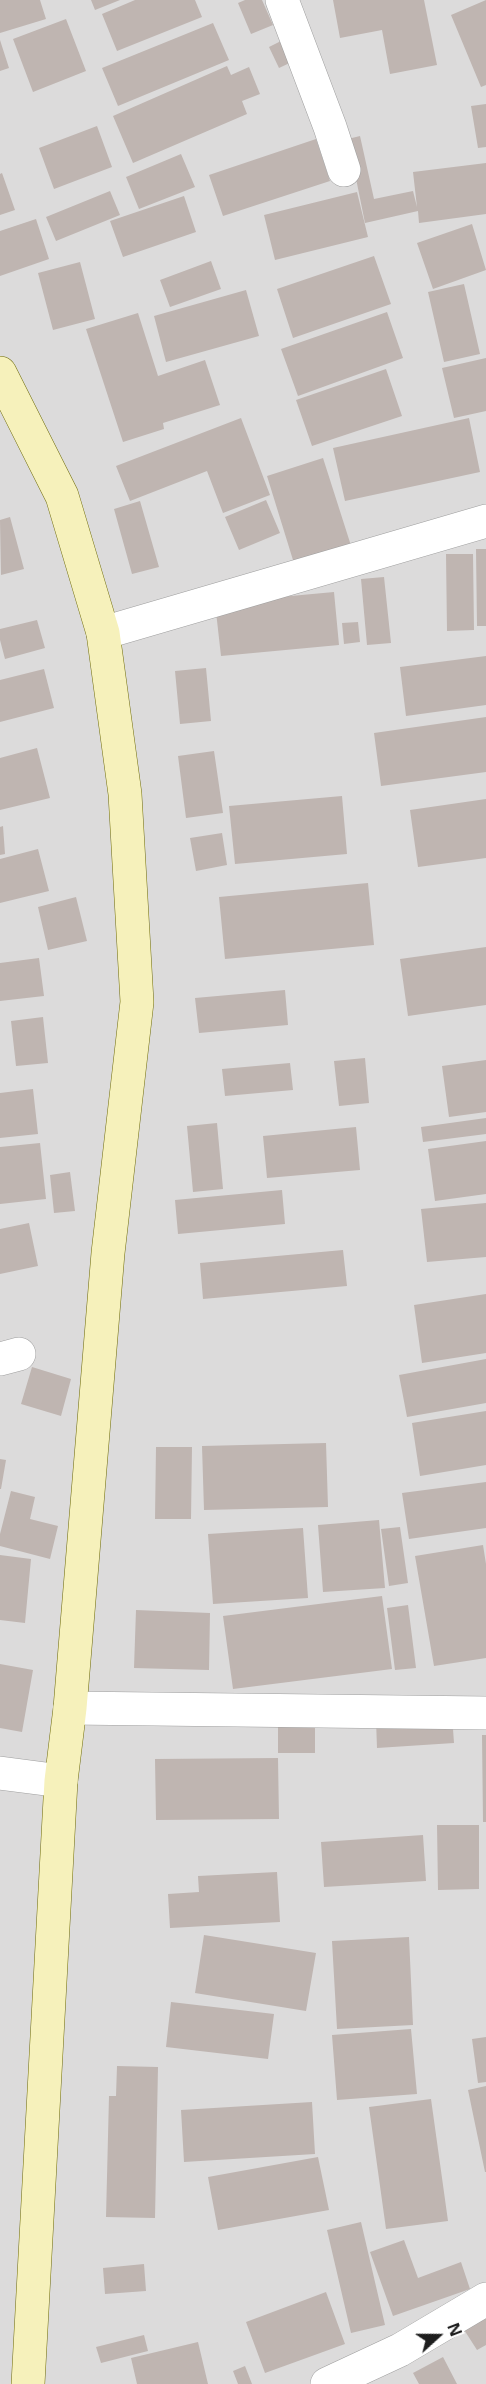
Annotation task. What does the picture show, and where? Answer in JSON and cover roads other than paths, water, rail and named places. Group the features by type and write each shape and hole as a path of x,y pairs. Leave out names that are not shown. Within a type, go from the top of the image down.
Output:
{"main road":[{"path":"0,373 62,496 103,633 125,794 137,1002 108,1253 70,1708 61,1781 28,2384"}],"street":[{"path":"282,0 344,170"},
{"path":"103,633 486,521"},
{"path":"70,1708 486,1713"},
{"path":"0,1773 61,1781"},
{"path":"327,2384 400,2350 486,2299"}]}
